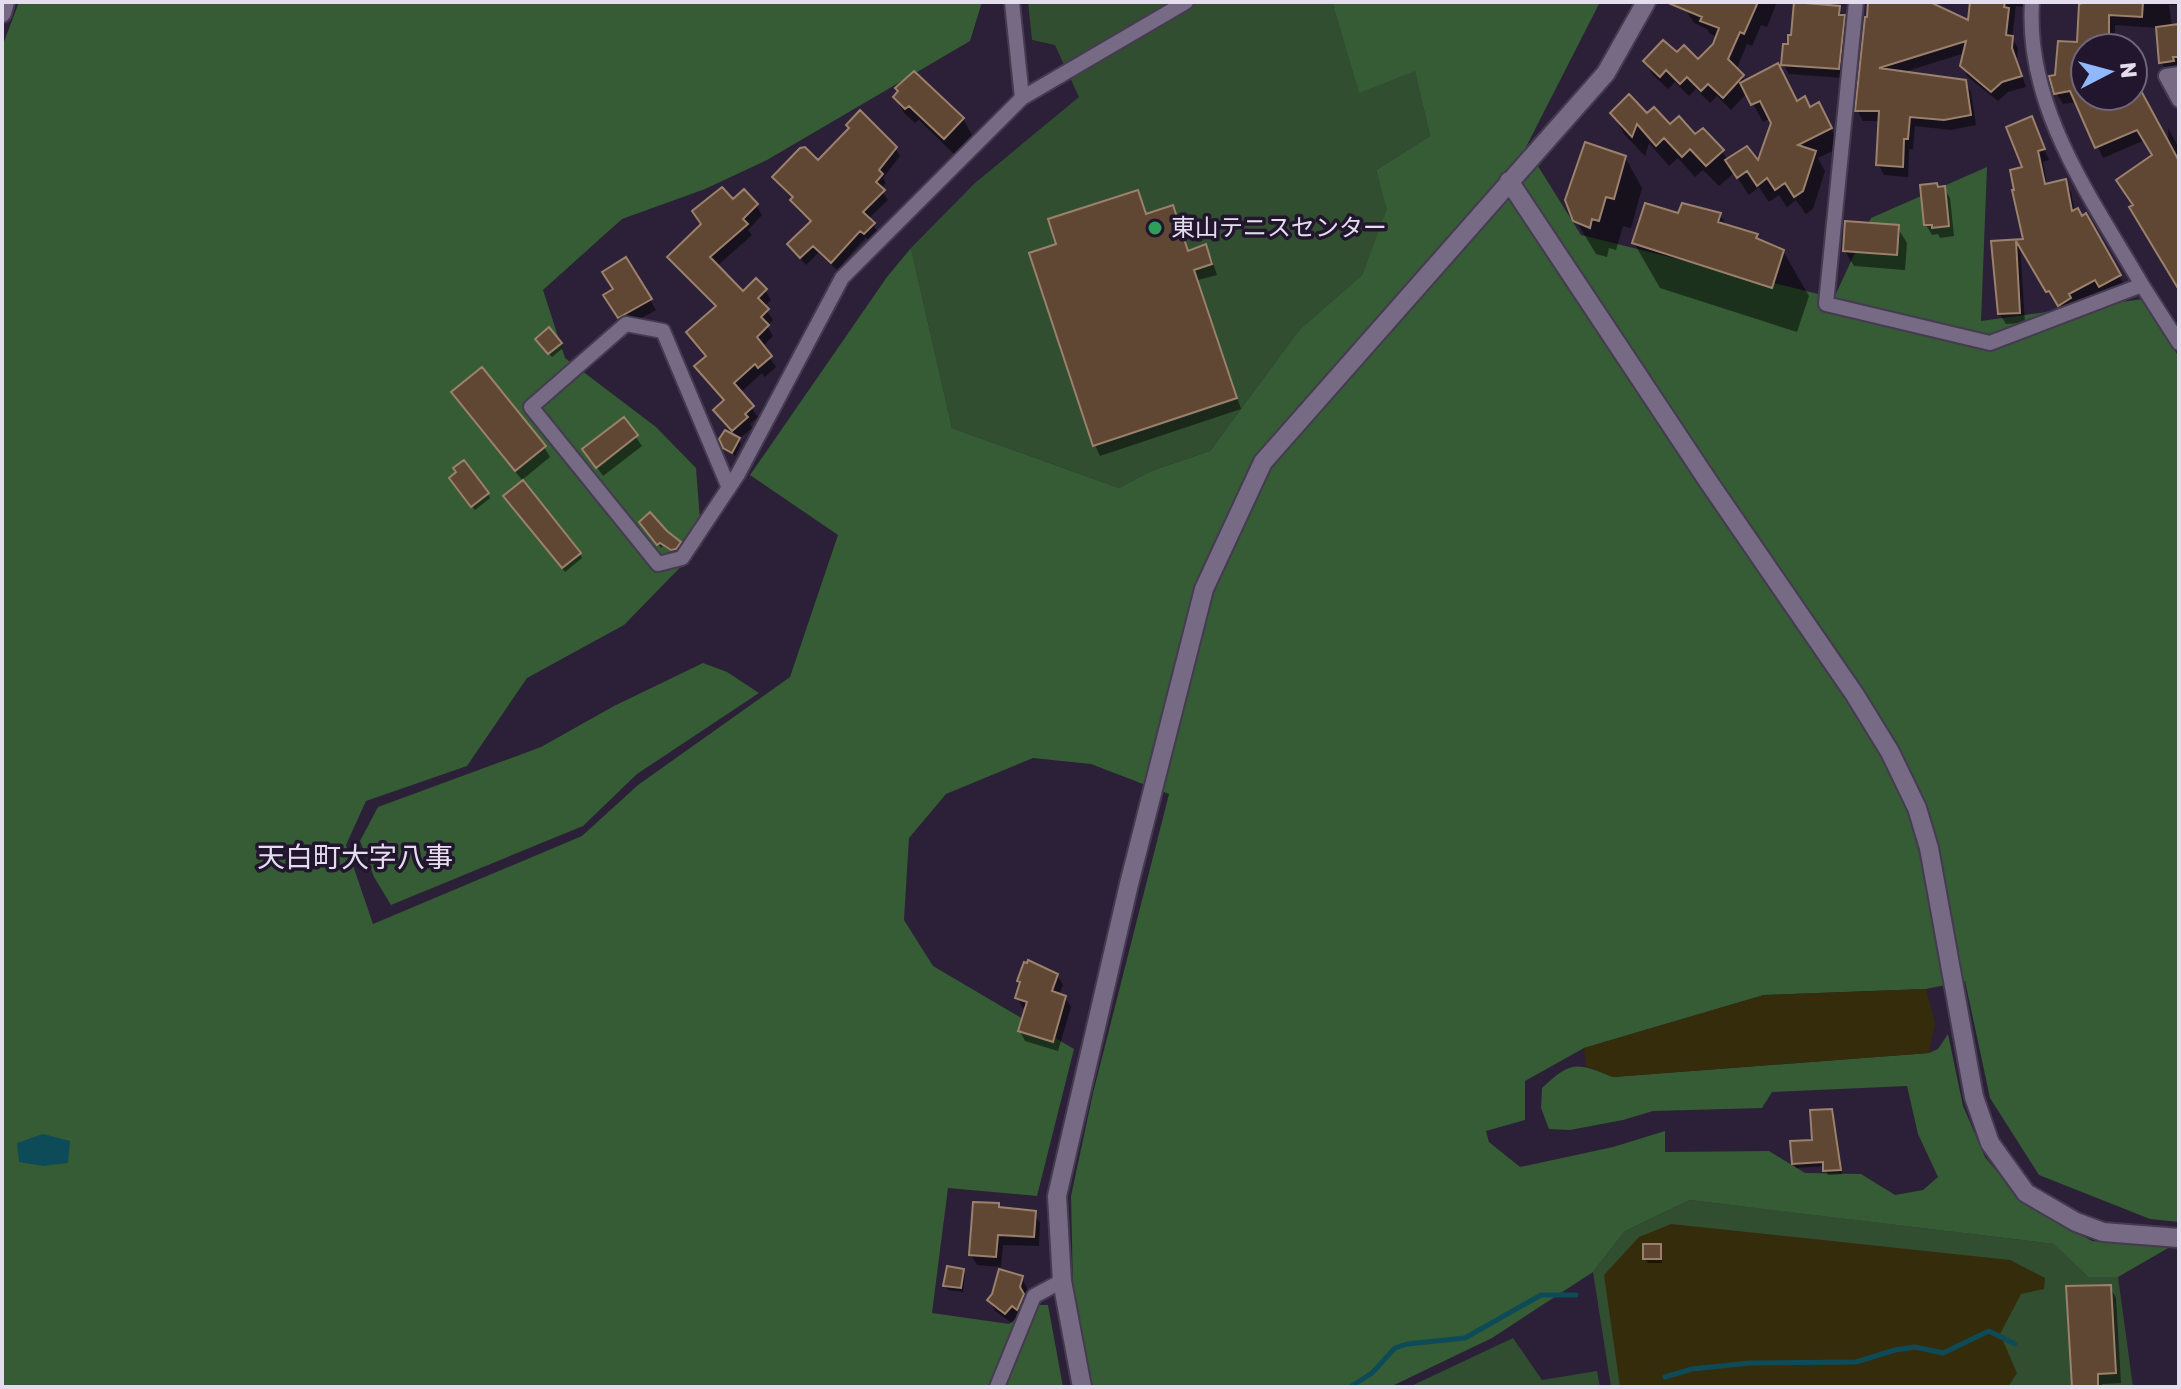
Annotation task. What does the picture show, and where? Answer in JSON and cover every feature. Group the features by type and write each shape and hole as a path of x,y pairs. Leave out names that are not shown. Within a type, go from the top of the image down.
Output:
{"street":[{"path":"2,13 5,2"},
{"path":"1012,2 1022,98"},
{"path":"729,488 663,331 626,324 531,407 658,564 682,558 729,488 842,278 1022,98 1186,2"},
{"path":"1082,1387 1062,1281 1057,1196 1129,884 1204,589 1263,462 1606,73 1646,2"},
{"path":"1856,2 1826,304 1990,343 2142,285"},
{"path":"2032,2 2031,18 2040,80 2061,146 2179,343"},
{"path":"2179,74 2166,76 2179,100"},
{"path":"1509,181 1708,481 1855,695 1890,752 1917,808 1937,884 1974,1097 1990,1143 2026,1193 2062,1215 2103,1232 2179,1238"},
{"path":"997,1387 1034,1296 1062,1281"}],"shaded area":[{"path":"19,2 982,2 970,41 767,160 705,189 622,219 543,290 565,358 656,427 696,468 702,545 624,625 527,678 467,766 366,801 346,845 373,924 582,836 638,785 790,677 838,535 750,475 887,277 911,248 952,428 1119,488 1151,471 1210,451 1299,330 1362,275 1387,209 1376,170 1430,136 1415,71 1359,93 1332,2 1600,2 1526,147 1581,235 1834,298 1871,218 1987,167 1981,321 2143,299 2179,357 2179,1222 2150,1219 2039,1175 1990,1098 1965,981 1926,989 1764,995 1584,1048 1525,1081 1525,1120 1486,1131 1489,1142 1520,1167 1613,1147 1665,1131 1665,1152 1769,1151 1805,1173 1861,1174 1895,1195 1923,1190 1938,1177 1918,1134 1907,1086 1772,1092 1762,1108 1653,1111 1570,1130 1549,1129 1541,1108 1542,1088 1560,1073 1574,1067 1613,1077 1929,1053 1938,1049 1948,1034 1963,1106 1985,1157 2024,1204 2092,1241 2170,1247 2118,1277 2088,1277 2054,1244 1690,1200 1625,1231 1593,1272 1492,1338 1390,1387 1093,1387 1073,1288 1071,1196 1093,1093 1169,794 1091,764 1033,758 946,794 909,838 904,920 933,966 1074,1049 1037,1196 948,1188 932,1313 1009,1324 1034,1305 1048,1305 1063,1387 2,1387 2,47"},
{"name":"東山テニスセンター","path":"1028,2 1332,2 1359,92 1415,70 1430,136 1376,170 1388,209 1362,275 1299,330 1210,451 1151,471 1119,488 952,428 911,248 975,183 1079,97 1055,45 1032,40"},
{"path":"703,663 727,672 759,693 637,774 583,826 391,905 374,877 360,841 378,807 541,747 614,706"},
{"path":"43,1134 70,1141 68,1163 43,1166 19,1162 17,1143"},
{"path":"1690,1200 2055,1244 2088,1277 2118,1277 2133,1387 1611,1387 1593,1272 1625,1231"},
{"path":"1513,1338 1542,1380 1597,1371 1600,1387 1409,1387"}],"sand":[{"path":"1926,989 1935,1023 1929,1053 1613,1077 1586,1066 1584,1048 1764,995"},
{"path":"1671,1224 2010,1260 2045,1278 2044,1289 2021,1294 2000,1334 2017,1373 2008,1387 1620,1387 1604,1275 1639,1237"}],"building":[{"path":"1666,2 1758,2 1744,34 1740,32 1728,59 1744,75 1723,98 1708,84 1701,91 1687,77 1680,84 1666,70 1660,77 1643,61 1663,40 1677,52 1684,45 1698,59 1713,44 1719,28"},
{"path":"1794,2 1840,6 1839,15 1845,15 1839,69 1781,65 1783,44 1788,44 1788,35 1791,35"},
{"path":"1868,2 1930,2 1968,20 1970,2 2005,2 2004,7 2009,8 2006,35 2013,36 2012,48 2022,76 2002,82 1991,92 1960,66 1966,41 1879,68 1966,80 1971,115 1944,120 1910,117 1908,139 1904,139 1903,167 1876,165 1879,111 1855,111"},
{"path":"2143,2 2142,17 2109,15 2109,32 2078,32 2079,4"},
{"path":"2179,24 2179,57 2159,63 2156,27"},
{"path":"2058,41 2069,42 2069,91 2054,94 2049,76 2055,75"},
{"path":"1778,63 1797,101 1805,96 1810,107 1819,102 1832,128 1798,145 1816,151 1803,191 1794,197 1785,183 1775,190 1767,178 1757,186 1747,171 1737,178 1725,160 1747,146 1758,160 1771,123 1760,101 1751,105 1740,83"},
{"path":"914,71 964,118 944,139 909,106 905,109 893,97 898,91 895,88"},
{"path":"1629,94 1647,113 1654,107 1670,124 1679,116 1695,134 1703,128 1724,150 1706,166 1690,149 1682,157 1664,138 1656,146 1637,124 1632,137 1610,113"},
{"path":"2149,106 2179,161 2179,290 2116,180 2152,155 2137,130 2095,148 2079,112 2149,112"},
{"path":"860,110 897,147 879,170 883,174 876,182 885,190 863,212 875,223 864,234 860,231 831,263 813,246 800,258 787,244 811,221 790,200 793,197 772,177 800,148 805,147 818,160 849,128 846,125"},
{"path":"2032,116 2045,149 2038,151 2045,184 2066,179 2072,211 2078,208 2082,216 2086,213 2121,275 2099,287 2095,280 2069,294 2071,298 2058,306 2049,291 2046,292 2016,241 2020,313 1998,314 1991,241 2023,239 2010,170 2022,167 2006,127"},
{"path":"1585,142 1626,156 1614,199 1606,197 1599,221 1592,219 1590,228 1573,221 1565,200"},
{"path":"1937,183 1938,187 1945,186 1949,226 1932,228 1932,225 1924,225 1920,185"},
{"path":"722,187 733,199 744,189 758,204 743,219 748,224 710,257 743,291 756,278 767,289 758,298 769,309 761,317 769,325 757,337 772,356 758,368 755,364 734,383 754,406 745,414 748,417 732,431 713,410 724,400 694,366 706,356 686,332 716,306 667,257 701,224 692,211"},
{"path":"1138,190 1146,214 1173,205 1188,251 1206,244 1212,264 1194,270 1237,398 1093,446 1029,253 1056,244 1048,219"},
{"path":"1645,203 1678,213 1682,203 1721,213 1718,222 1758,234 1756,238 1784,250 1772,288 1632,243"},
{"path":"1845,221 1899,225 1897,255 1843,251"},
{"path":"626,257 652,299 618,318 603,295 613,289 602,272"},
{"path":"549,327 562,343 548,354 535,339"},
{"path":"482,367 546,446 515,471 451,392"},
{"path":"624,417 638,435 596,468 582,449"},
{"path":"725,430 740,438 732,453 723,448 719,439"},
{"path":"464,460 489,493 471,507 449,478 456,472 453,468"},
{"path":"523,480 581,553 562,568 503,496"},
{"path":"650,512 681,542 676,549 671,550 660,543 657,545 639,522"},
{"path":"1028,960 1058,974 1052,991 1066,996 1053,1042 1018,1031 1027,1002 1015,998 1020,982 1017,981 1024,962"},
{"path":"1832,1109 1841,1170 1823,1171 1823,1162 1792,1164 1790,1141 1812,1140 1810,1110"},
{"path":"973,1202 999,1203 999,1207 1036,1211 1034,1237 998,1235 996,1257 969,1255"},
{"path":"1643,1244 1661,1244 1661,1259 1643,1259"},
{"path":"947,1266 964,1269 961,1288 943,1286"},
{"path":"999,1269 1023,1276 1020,1287 1024,1294 1018,1308 1012,1306 1005,1314 987,1300 992,1294"},
{"path":"2111,1285 2116,1373 2098,1374 2098,1387 2072,1387 2066,1286"}],"waterway":[{"path":"1350,1387 1372,1373 1395,1348 1465,1338 1541,1295 1576,1295"},
{"path":"1665,1377 1692,1369 1750,1363 1856,1362 1915,1347 1943,1353 1989,1331 2015,1344"}],"place":[{"name":"東山テニスセンター","path":"1155,228"}],"district":[{"name":"天白町大字八事","path":"355,857"}]}
